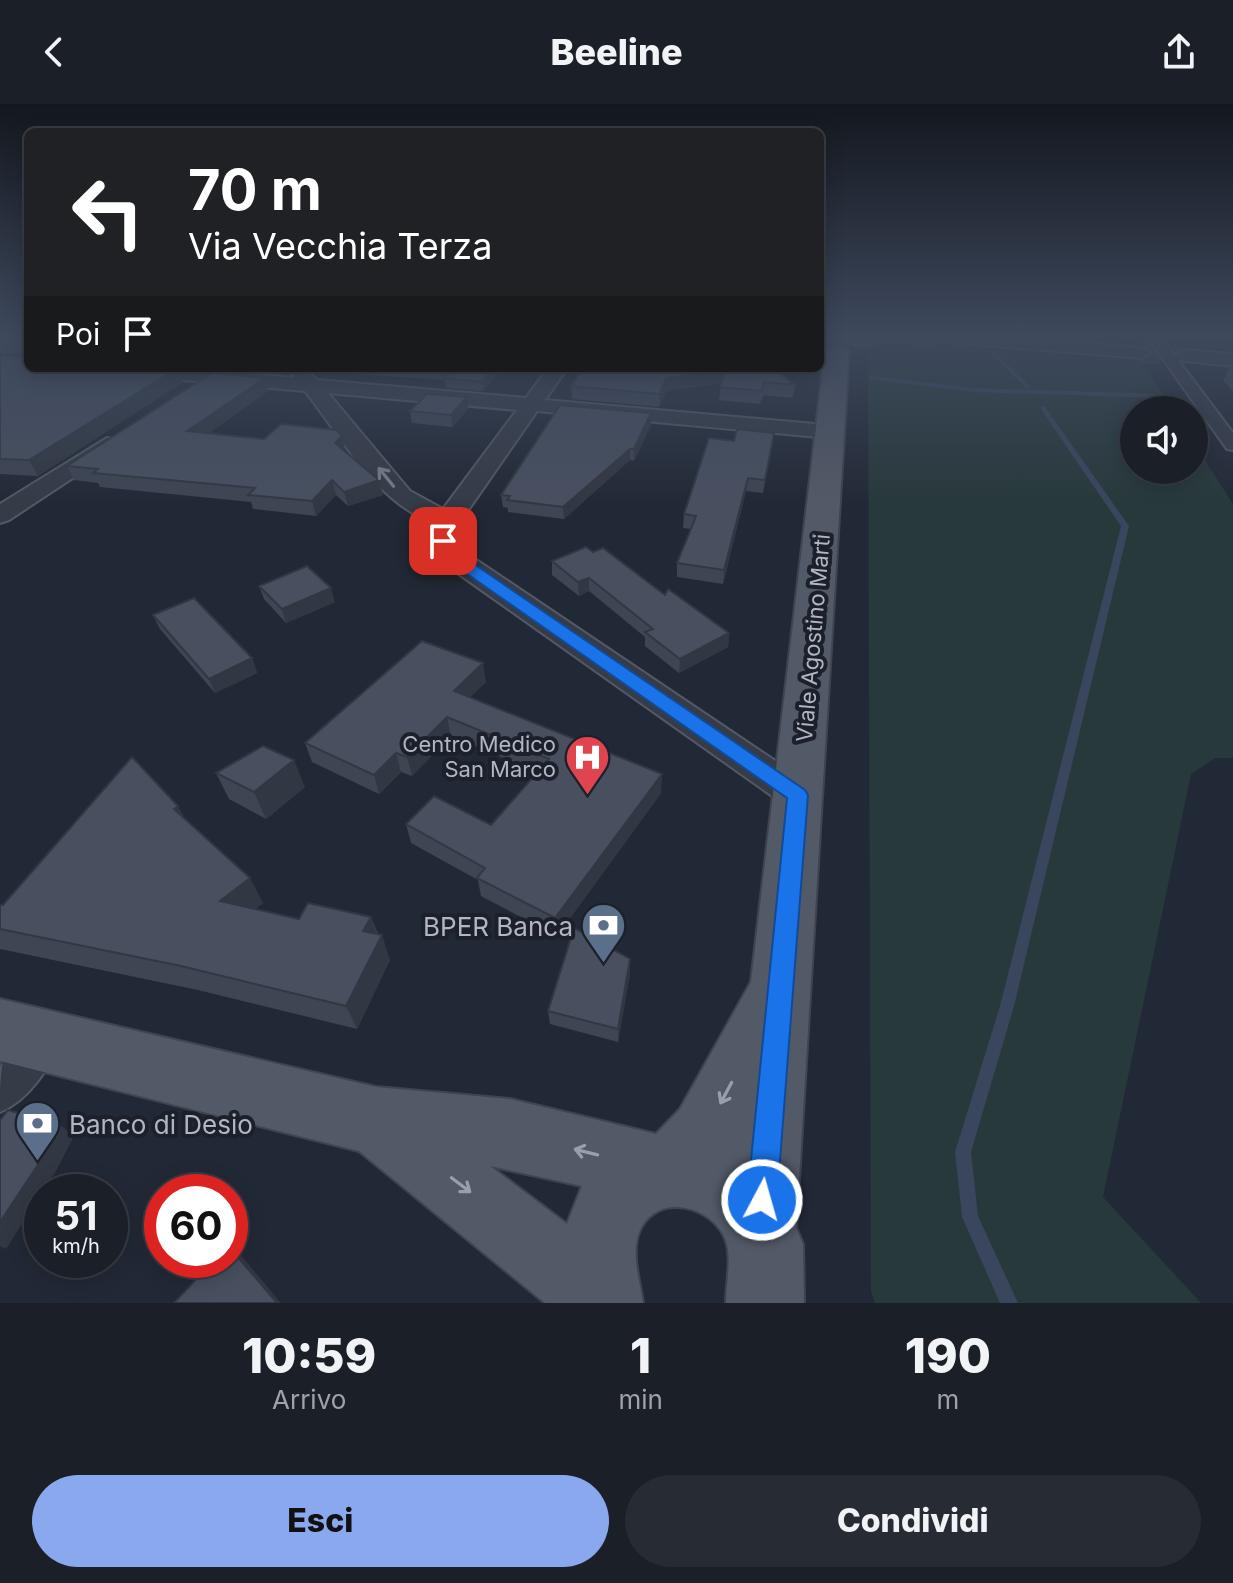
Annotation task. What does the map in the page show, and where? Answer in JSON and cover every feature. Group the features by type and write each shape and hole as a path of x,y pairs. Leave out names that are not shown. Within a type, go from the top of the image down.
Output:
{"main road":[{"name":"Viale Agostino Marti","path":"766,1281 798,795 829,431 840,391"},
{"name":"Viale Agostino Marti","path":"668,1169 704,1133 784,973"},
{"path":"12,1052 376,1121 510,1133 668,1169 699,1171 723,1182 743,1202 766,1281"},
{"path":"376,1121 604,1302"},
{"path":"604,1302 598,1269 604,1223 618,1198 634,1182 668,1169"}],"street":[{"path":"176,400 190,391"},
{"path":"315,391 401,496 423,511 449,519"},
{"path":"425,391 531,404 829,431"},
{"path":"541,391 449,519 443,541 449,554 798,795"},
{"path":"1193,391 1233,445"},
{"path":"0,515 127,432"},
{"path":"0,488 36,492"}],"shaded area":[{"path":"868,391 1161,391 1164,396 1120,396 1120,484 1208,484 1208,465 1233,504 1233,758 1215,758 1191,774 1103,1197 1201,1303 875,1303 871,1291"}],"building":[{"path":"0,391 141,391 29,460 0,459"},
{"path":"184,391 246,391 187,431 264,439 281,424 337,430 342,436 335,443 379,480 344,492 332,480 312,501 248,495 255,488 93,473 98,469 67,466"},
{"path":"625,391 660,391 659,394"},
{"path":"427,394 467,397 451,415 410,411"},
{"path":"560,405 651,413 634,449 630,449 563,507 507,500 510,496 501,495"},
{"path":"737,429 774,433 765,480 748,478 724,570 677,563 696,516 684,514 709,438 734,441"},
{"path":"586,547 593,552 603,548 665,595 668,589 729,633 680,659 645,632 653,629 589,578 578,582 552,561"},
{"path":"307,566 331,588 282,609 259,586"},
{"path":"194,598 252,658 209,679 153,615"},
{"path":"422,641 483,663 454,691 662,774 555,918 477,878 485,868 406,824 434,796 491,825 549,759 447,717 407,757 396,753 374,775 305,743"},
{"path":"263,746 294,760 254,792 216,773"},
{"path":"132,757 178,806 174,809 250,878 220,901 299,919 308,903 371,917 363,931 382,935 346,1006 181,966 0,929 0,905"},
{"path":"574,928 630,959 618,1029 548,1011"},
{"path":"8,1110 60,1125 32,1174 24,1174 24,1186 0,1222 0,1120"},
{"path":"248,1269 277,1303 174,1303 197,1278 248,1278"}],"waterway":[{"path":"1004,391 1163,396"},
{"path":"1009,1303 970,1217 963,1152 1007,1006 1125,526 1043,408"}],"place":[{"name":"Centro Medico San Marco","path":"587,796"},
{"name":"BPER Banca","path":"604,965"},
{"name":"Banco di Desio","path":"38,1163"}],"route":[{"path":"443,541 449,554 798,795 762,1200"}]}
